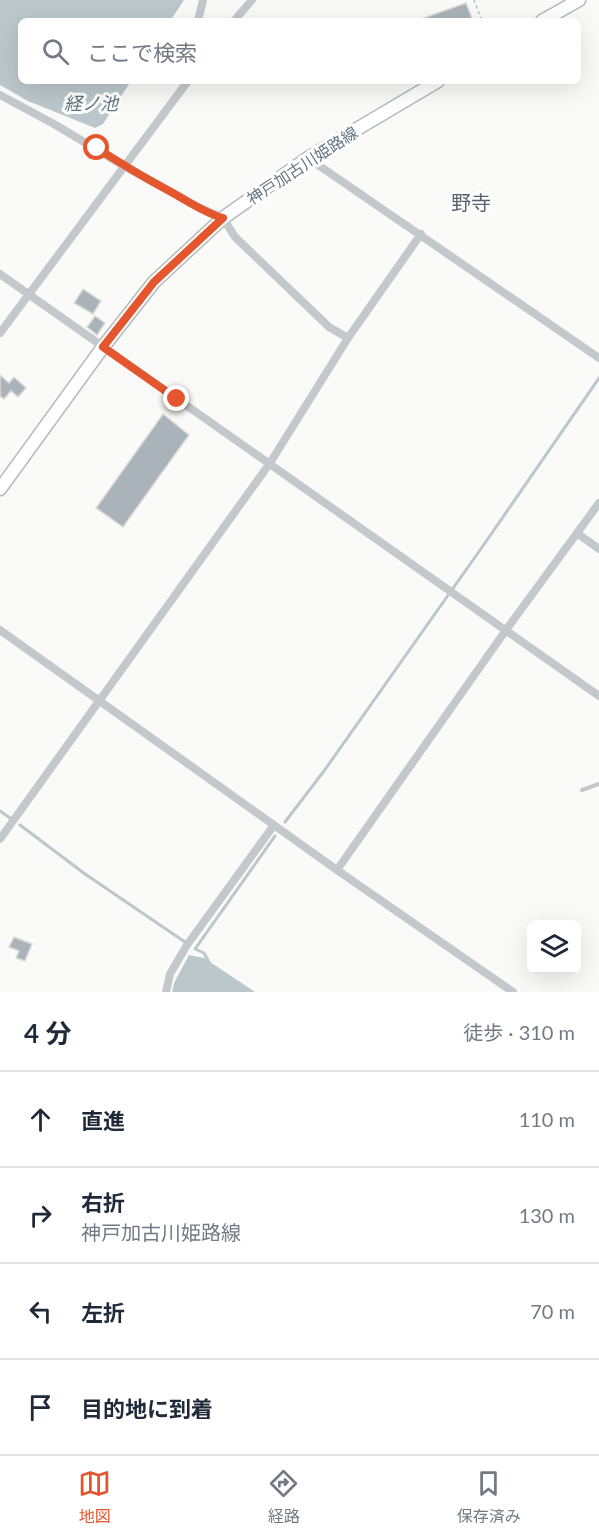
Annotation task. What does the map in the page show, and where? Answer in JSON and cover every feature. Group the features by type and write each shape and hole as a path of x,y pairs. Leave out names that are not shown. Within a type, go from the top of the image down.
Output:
{"main road":[{"path":"547,18 579,0"},
{"name":"神戸加古川姫路線","path":"0,489 103,347 154,282 223,218 308,158 433,84"}],"street":[{"path":"199,18 203,0"},
{"path":"237,18 252,0"},
{"path":"0,333 186,84"},
{"path":"0,95 198,207 223,218 243,245 329,327 348,338"},
{"path":"308,158 599,358"},
{"path":"0,839 270,464 348,338 421,234"},
{"path":"0,274 599,696"},
{"path":"337,870 506,630 599,503"},
{"path":"577,533 599,549"},
{"path":"0,630 513,992"},
{"path":"166,992 170,974 187,945 274,825"}],"lane":[{"path":"582,790 599,784"}],"path":[{"path":"474,0 481,18"}],"water":[{"name":"経ノ池","path":"0,0 184,0 172,18 18,18 18,84 129,84 103,124 95,128 28,101 0,85"},
{"path":"189,955 204,958 255,992 172,992 174,983"}],"building":[{"path":"466,3 472,18 424,18"},
{"path":"83,289 101,301 93,314 74,303"},
{"path":"95,316 105,323 97,335 87,327"},
{"path":"0,375 9,383 14,377 26,388 18,397 11,391 4,399 0,396"},
{"path":"163,414 189,435 123,527 96,508"},
{"path":"14,937 32,944 25,961 16,958 19,951 9,947"}],"waterway":[{"path":"285,822 324,771 599,378"},
{"path":"0,811 10,818"},
{"path":"20,825 85,874 185,942"},
{"path":"210,964 204,953 195,949 275,836"}],"district":[{"name":"野寺","path":"471,202"}],"route":[{"path":"97,148 124,166 213,215 223,218 154,282 103,347 177,399"}]}
